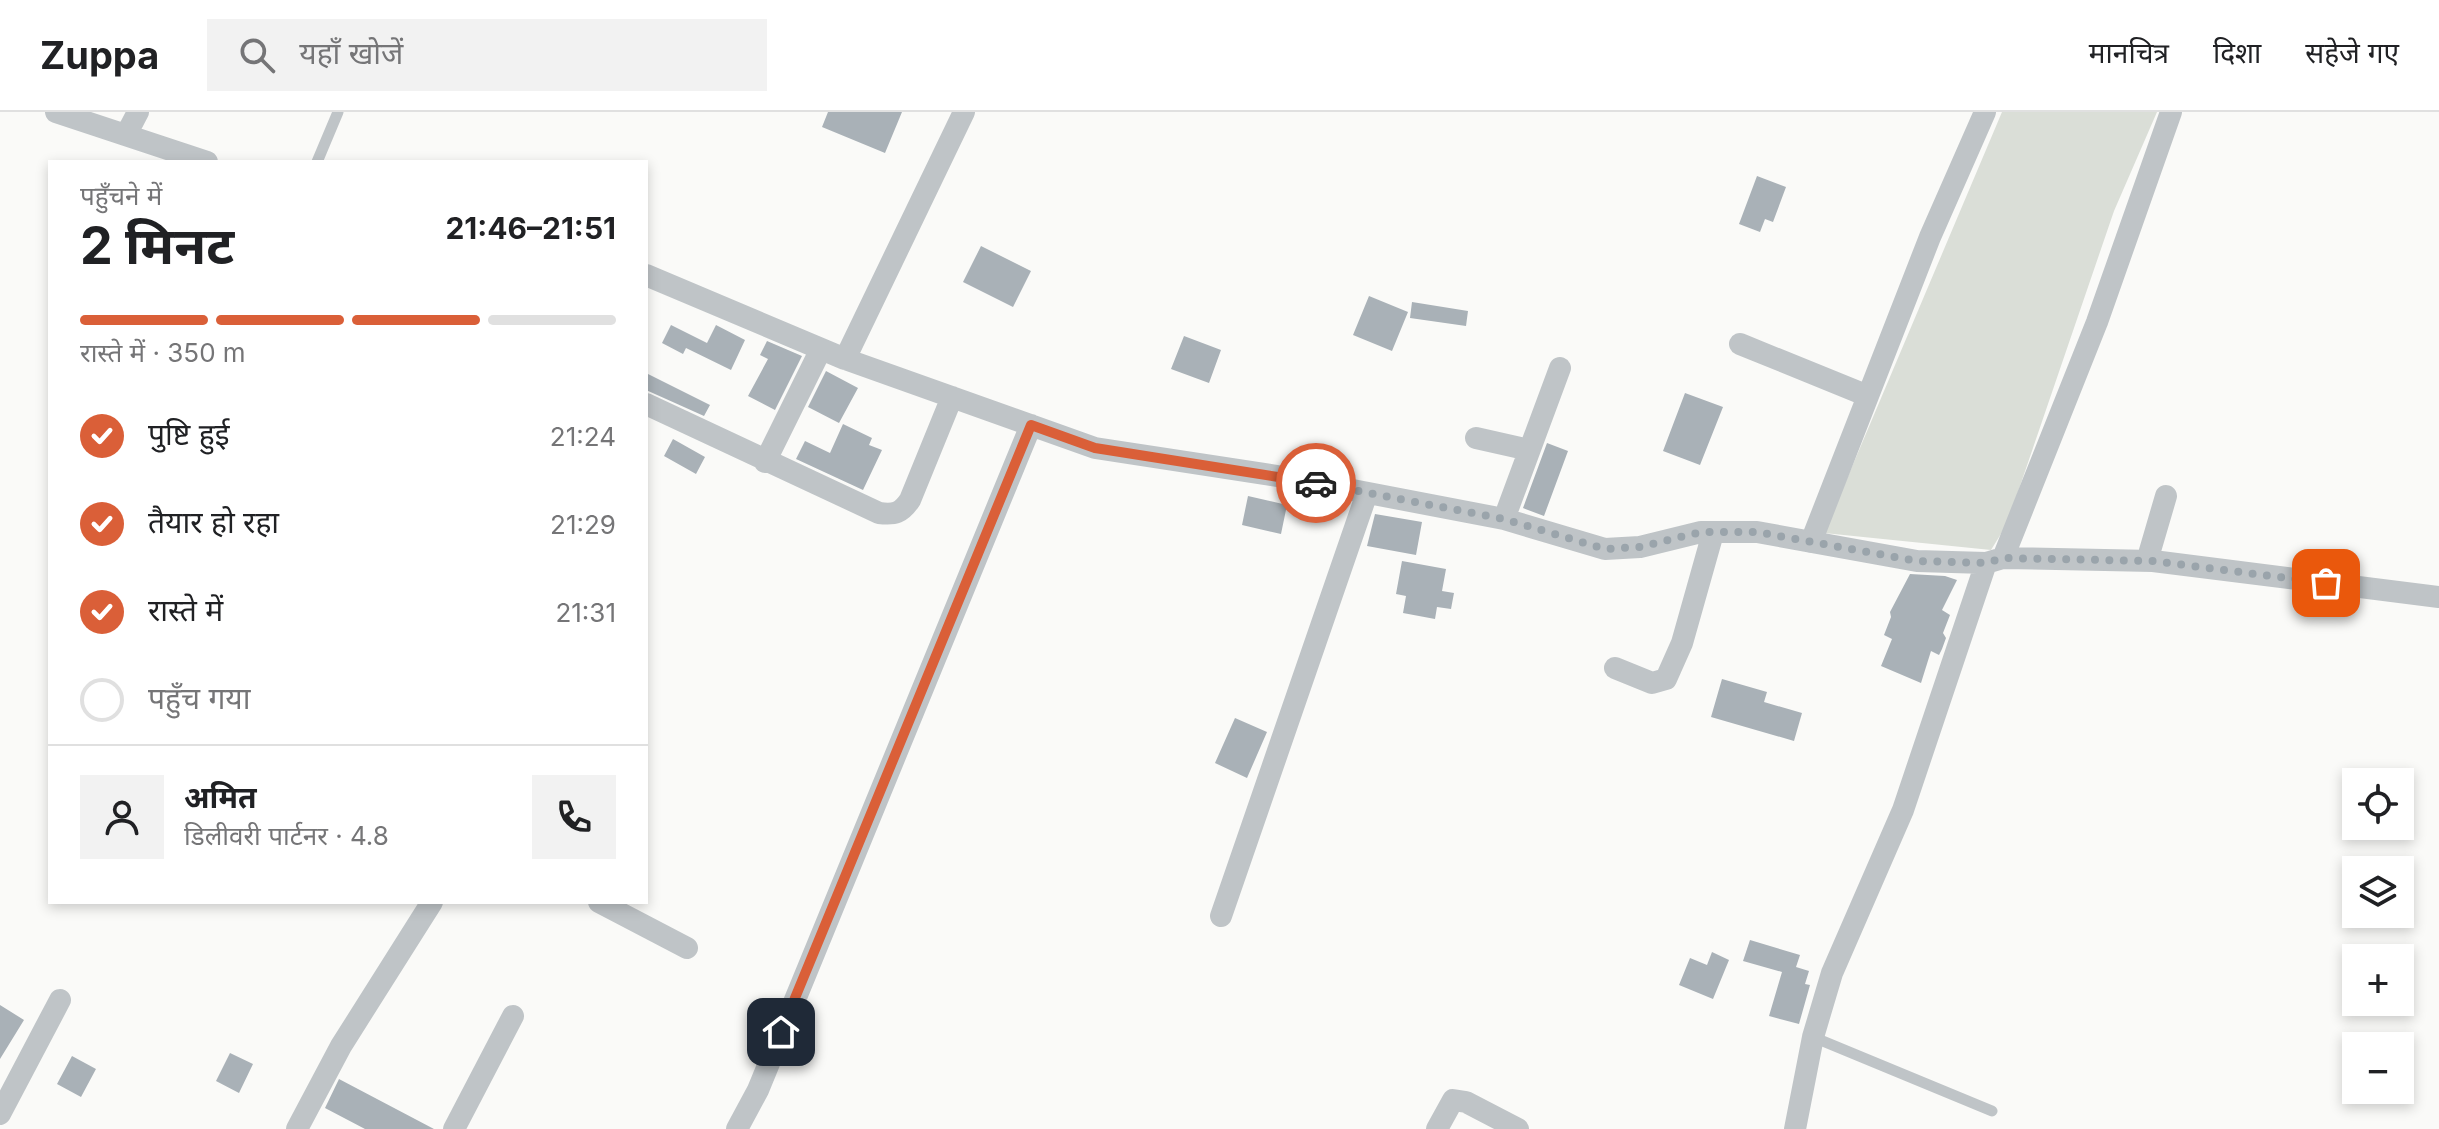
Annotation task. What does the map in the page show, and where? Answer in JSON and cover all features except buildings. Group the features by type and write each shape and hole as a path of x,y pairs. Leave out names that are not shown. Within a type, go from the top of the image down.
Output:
{"street":[{"path":"56,112 128,120 203,160"},
{"path":"845,359 964,112"},
{"path":"1811,542 1930,237 1985,112"},
{"path":"1795,1129 1813,1037 1832,973 1903,810 1995,560 2097,322 2171,112"},
{"path":"648,276 845,359 1095,448 1290,478 1504,519 1605,549 1640,547 1701,532 1757,532 1917,561 2147,561 2439,597"},
{"path":"1740,344 1868,396"},
{"path":"765,462 821,349"},
{"path":"1504,519 1560,368"},
{"path":"648,405 879,513 892,514 902,511 910,500 952,397"},
{"path":"737,1129 758,1090 1031,425"},
{"path":"1476,438 1529,450"},
{"path":"1221,916 1367,493"},
{"path":"2147,561 2166,496"},
{"path":"1615,668 1652,683 1666,679 1682,643 1713,533"},
{"path":"297,1129 341,1046 431,904"},
{"path":"603,904 687,948"},
{"path":"0,1114 60,1000"},
{"path":"454,1129 513,1016"},
{"path":"1437,1129 1453,1100 1466,1102 1518,1129"}],"lane":[{"path":"318,160 338,112"},
{"path":"1813,1037 1992,1111"}],"shaded area":[{"path":"2002,112 2157,112 2114,211 2007,524 1991,550 1824,533"}],"way so far":[{"path":"1316,483 1504,519 1605,549 1640,547 1701,532 1757,532 1917,561 1986,563 2003,558 2153,561 2326,583"}],"route":[{"path":"781,1032 1031,425 1095,448 1316,483"}]}
